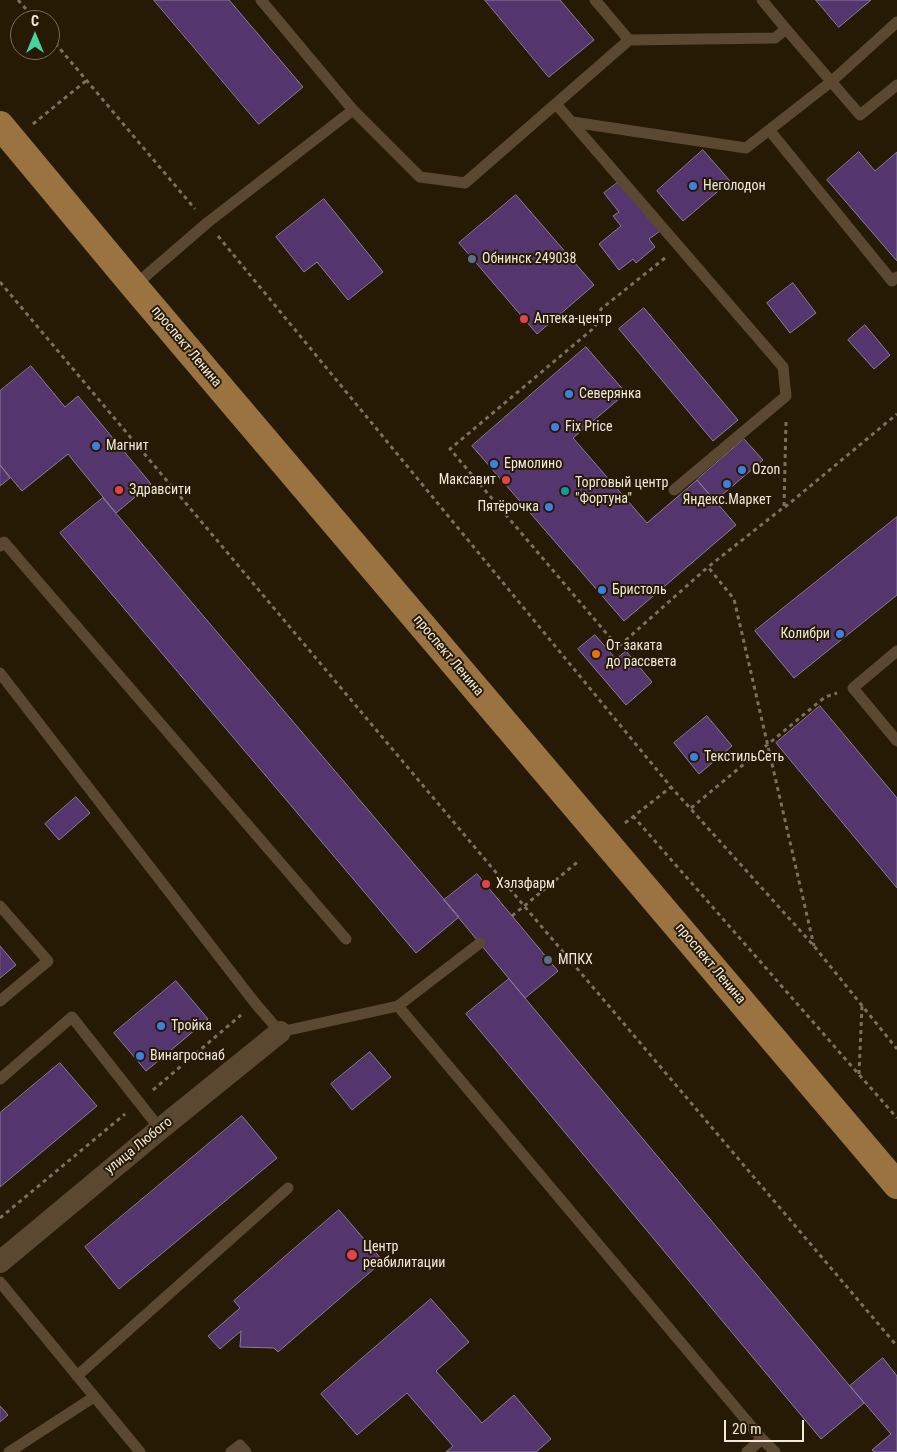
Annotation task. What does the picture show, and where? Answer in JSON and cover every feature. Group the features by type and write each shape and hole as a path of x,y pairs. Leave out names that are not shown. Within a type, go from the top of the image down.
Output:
{"main road":[{"name":"проспект Ленина","path":"7,133 134,286 897,1185"}],"street":[{"name":"улица Любого","path":"0,1262 280,1032"}],"lane":[{"path":"261,0 354,110 420,177 465,183 629,40 775,38 786,29"},
{"path":"595,0 629,40"},
{"path":"762,0 860,115 897,85"},
{"path":"572,122 746,148 832,81 897,22"},
{"path":"556,104 783,367 786,396 674,490"},
{"path":"134,286 207,223 354,110"},
{"path":"770,130 892,281 897,277"},
{"path":"0,546 4,542 346,939"},
{"path":"897,651 853,688 897,741"},
{"path":"0,673 255,1003 280,1032 398,1006 480,943"},
{"path":"0,906 48,960 0,1001"},
{"path":"398,1006 762,1439 775,1452"},
{"path":"0,1079 72,1017 160,1129"},
{"path":"77,1376 288,1188"},
{"path":"0,1282 140,1452"},
{"path":"9,1452 94,1397"},
{"path":"747,1452 762,1439"},
{"path":"232,1452 240,1445 246,1452"}],"path":[{"path":"18,0 27,10"},
{"path":"60,49 207,223 671,787 814,946 897,1049"},
{"path":"7,133 87,80"},
{"path":"678,247 601,309 595,327 450,449 618,648 708,567 897,414"},
{"path":"0,282 897,1346"},
{"path":"784,507 786,396"},
{"path":"708,567 734,599 814,946"},
{"path":"691,808 825,697"},
{"path":"623,824 671,787"},
{"path":"634,816 897,1118"},
{"path":"512,916 580,860"},
{"path":"859,1075 862,1005"}],"building":[{"path":"154,0 229,0 303,87 259,124"},
{"path":"485,0 560,0 594,40 549,77"},
{"path":"816,0 871,0 839,27"},
{"name":"Неголодон","path":"703,150 730,181 683,221 657,191"},
{"path":"859,152 875,171 897,152 897,261 827,180"},
{"path":"620,181 660,231 649,239 655,247 636,263 633,259 619,270 599,244 621,226 613,216 619,212 604,193"},
{"path":"516,195 594,285 537,334 459,243"},
{"path":"324,199 383,272 348,300 317,262 304,272 276,237"},
{"path":"793,283 816,313 790,333 767,303"},
{"path":"644,308 738,420 713,441 619,329"},
{"path":"865,325 890,355 874,369 848,340"},
{"name":"Торговый центр \"Фортуна\"","path":"586,347 626,393 573,438 647,523 697,480 736,525 624,621 472,446"},
{"path":"31,366 65,407 78,396 151,484 116,513 68,454 22,491 0,465 0,391"},
{"path":"744,439 763,460 715,501 697,480"},
{"path":"0,465 10,478 0,486"},
{"path":"103,498 459,917 416,953 60,533"},
{"path":"897,517 897,595 794,678 755,631"},
{"path":"595,635 616,659 626,651 652,682 626,705 578,649"},
{"path":"820,706 897,798 897,888 776,743"},
{"path":"707,716 732,746 699,774 674,743"},
{"path":"76,797 90,813 59,840 45,824"},
{"path":"477,874 558,971 525,998 444,900"},
{"path":"0,946 16,965 0,978"},
{"path":"509,979 864,1403 821,1439 466,1014"},
{"name":"Тройка","path":"176,981 208,1019 146,1071 114,1033"},
{"path":"370,1052 391,1077 352,1110 331,1084"},
{"path":"60,1063 97,1106 0,1187 0,1113"},
{"path":"242,1116 277,1158 119,1289 85,1247"},
{"path":"339,1210 383,1261 278,1352 274,1348 240,1347 241,1331 220,1349 208,1336 240,1308 234,1301"},
{"path":"431,1299 469,1342 436,1371 482,1423 514,1395 551,1439 536,1452 446,1452 453,1446 407,1393 357,1435 321,1394"},
{"path":"883,1358 897,1376 897,1452 874,1452 872,1450 891,1434 850,1386"},
{"path":"0,1406 8,1415 0,1422"}],"place":[{"name":"Неголодон","path":"693,186"},
{"name":"Обнинск 249038","path":"472,259"},
{"name":"Аптека-центр","path":"524,319"},
{"name":"Северянка","path":"569,394"},
{"name":"Fix Price","path":"555,427"},
{"name":"Магнит","path":"96,446"},
{"name":"Ермолино","path":"494,464"},
{"name":"Ozon","path":"742,470"},
{"name":"Максавит","path":"506,480"},
{"name":"Яндекс.Маркет","path":"727,484"},
{"name":"Здравсити","path":"119,490"},
{"name":"Торговый центр \"Фортуна\"","path":"565,491"},
{"name":"Пятёрочка","path":"549,507"},
{"name":"Бристоль","path":"602,590"},
{"name":"Колибри","path":"840,634"},
{"name":"От заката до рассвета","path":"596,654"},
{"name":"ТекстильСеть","path":"694,757"},
{"name":"Хэлзфарм","path":"486,884"},
{"name":"МПКХ","path":"548,960"},
{"name":"Тройка","path":"161,1026"},
{"name":"Винагроснаб","path":"140,1056"},
{"name":"Центр реабилитации","path":"352,1255"}]}
